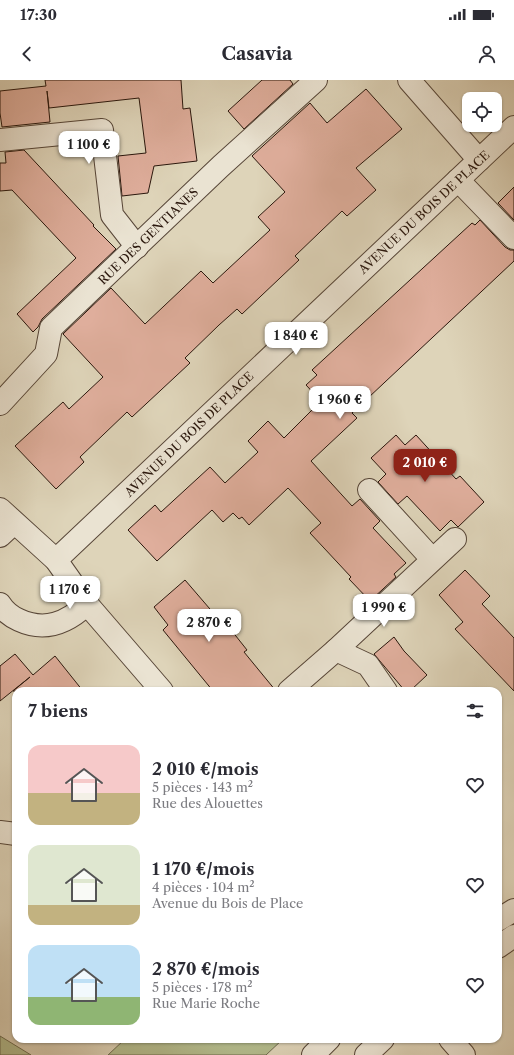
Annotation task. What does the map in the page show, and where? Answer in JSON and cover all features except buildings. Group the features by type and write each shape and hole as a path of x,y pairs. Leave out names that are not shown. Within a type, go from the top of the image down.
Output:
{"street":[{"name":"RUE DES GENTIANES","path":"0,404 46,354 51,328 221,166 316,80"},
{"path":"409,80 479,160"},
{"name":"AVENUE DU BOIS DE PLACE","path":"56,560 514,127"},
{"path":"0,140 102,130 112,215 137,247"},
{"path":"458,180 514,238"},
{"path":"369,490 432,559"},
{"path":"5,523 56,560 87,604 159,687"},
{"path":"294,687 336,650 455,539"},
{"path":"1,610 24,622 36,625 51,625 76,615 87,604"},
{"path":"336,650 368,665 383,687"},
{"path":"0,832 12,834"},
{"path":"502,918 514,910"},
{"path":"502,944 514,936"},
{"path":"313,1055 325,1043"},
{"path":"366,1055 379,1043"},
{"path":"454,1043 464,1055"}],"green space":[{"path":"0,1036 31,1055 0,1055"},
{"path":"121,1043 279,1043 266,1055 108,1055"}]}
